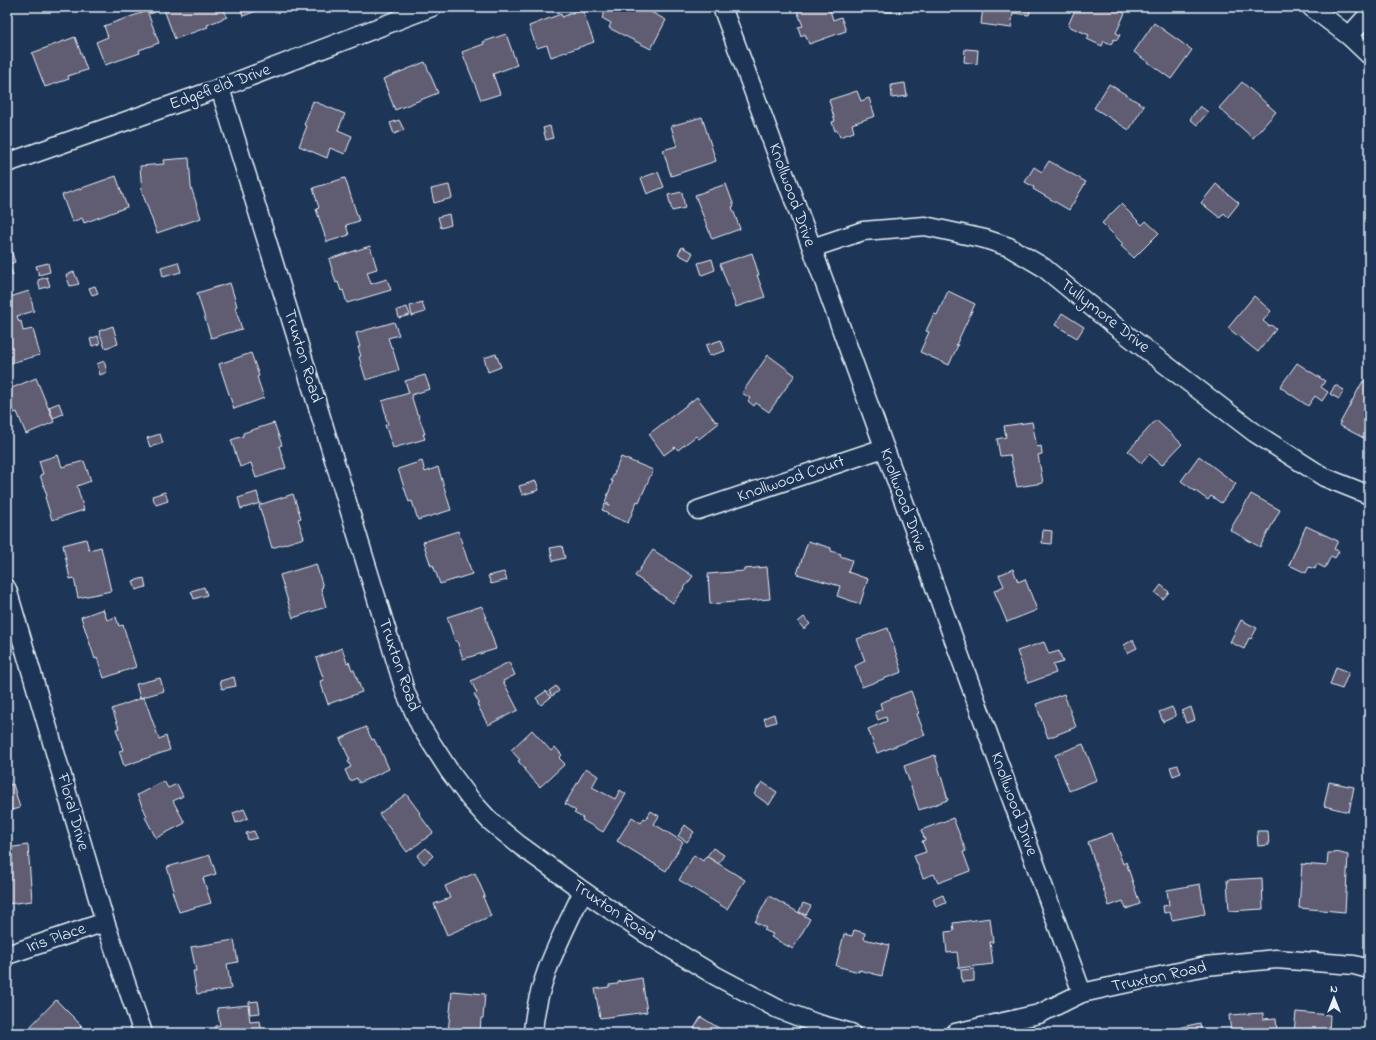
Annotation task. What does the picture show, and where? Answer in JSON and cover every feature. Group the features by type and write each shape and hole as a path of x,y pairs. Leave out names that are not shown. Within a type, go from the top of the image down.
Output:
{"street":[{"name":"Edgefield Drive","path":"7,163 220,88 432,7"},
{"name":"Knollwood Drive","path":"722,7 812,248 1082,993"},
{"path":"1311,7 1349,36 1369,55"},
{"path":"1349,36 1369,14"},
{"name":"Truxton Road","path":"220,88 406,694 421,727 450,772 471,800 490,821 518,844 583,891 650,936 716,976 778,1009 818,1024 851,1033"},
{"name":"Tullymore Drive","path":"812,248 863,231 925,226 985,239 1009,247 1043,267 1110,322 1255,433 1324,477 1369,495"},
{"name":"Knollwood Court","path":"698,510 884,448"},
{"name":"Floral Drive","path":"7,590 105,922 143,1033"},
{"path":"533,1033 539,993 553,954 583,891"},
{"name":"Iris Place","path":"7,955 105,922"},
{"name":"Truxton Road","path":"955,1033 1040,1014 1082,993 1206,966 1276,960 1354,965 1369,969"}],"building":[{"path":"148,7 154,7 155,12 150,14"},
{"path":"163,7 223,7 227,17 207,25 208,27 175,39"},
{"path":"240,7 267,7 243,16"},
{"path":"607,7 631,7 635,9 637,7 644,11 645,9 666,20 651,49 609,28 611,23 602,18"},
{"path":"829,7 833,20 841,17 846,31 809,44 805,34 801,36 798,27 803,26 796,8"},
{"path":"886,7 900,7 900,12 886,12"},
{"path":"983,7 1031,7 1029,15 1013,13 1011,28 981,24"},
{"path":"1076,7 1110,7 1125,13 1116,33 1120,35 1117,40 1114,39 1111,44 1104,41 1102,46 1087,39 1089,35 1068,26"},
{"path":"582,9 594,42 551,57 547,45 537,48 529,26 561,14 562,17"},
{"path":"147,11 159,43 139,50 140,53 105,65 96,42 108,37 104,26"},
{"path":"1154,23 1192,50 1171,79 1134,52"},
{"path":"506,34 517,65 493,74 500,94 481,100 462,52 484,44 483,42"},
{"path":"75,37 87,70 68,76 69,79 45,87 32,53"},
{"path":"965,49 978,50 977,64 964,62"},
{"path":"425,62 438,93 395,110 383,79"},
{"path":"1242,82 1276,112 1253,138 1219,108"},
{"path":"905,83 907,96 892,98 891,85"},
{"path":"1109,84 1144,106 1129,130 1094,108"},
{"path":"857,91 861,101 869,98 875,116 852,124 854,132 840,137 837,130 835,131 832,122 835,121 829,100"},
{"path":"313,101 345,114 338,130 352,136 345,154 330,148 327,158 299,146 307,126 304,125"},
{"path":"1200,106 1208,112 1197,125 1190,119"},
{"path":"702,117 716,161 671,176 663,150 677,146 671,126"},
{"path":"399,120 404,130 394,134 390,123"},
{"path":"550,126 553,138 546,140 543,128"},
{"path":"189,158 191,187 201,218 157,233 142,192 140,166 164,164 163,160"},
{"path":"1049,161 1086,182 1069,210 1033,189 1034,187 1025,182 1034,167 1042,172"},
{"path":"658,172 664,187 647,194 641,178"},
{"path":"116,176 127,207 84,223 82,218 72,222 62,195"},
{"path":"345,178 359,221 346,225 349,235 327,242 316,209 319,208 313,188"},
{"path":"726,184 740,229 712,239 695,195"},
{"path":"1216,184 1239,203 1228,217 1224,213 1220,218 1201,203"},
{"path":"449,185 452,198 434,203 431,189"},
{"path":"682,192 685,208 672,211 668,195"},
{"path":"1121,204 1142,225 1146,221 1159,233 1134,258 1121,246 1123,244 1102,223"},
{"path":"449,214 451,225 441,228 438,217"},
{"path":"7,238 15,262 9,264 13,275 7,277"},
{"path":"370,246 377,269 367,272 371,284 387,279 391,290 347,303 343,290 341,291 338,282 336,283 329,259"},
{"path":"682,247 693,253 689,260 678,254"},
{"path":"752,253 759,275 757,275 765,297 736,307 720,264"},
{"path":"712,259 715,270 702,275 698,263"},
{"path":"178,262 181,272 163,277 161,267"},
{"path":"48,263 50,272 39,275 36,266"},
{"path":"74,272 79,284 70,286 66,275"},
{"path":"47,277 50,286 40,289 38,280"},
{"path":"230,283 237,306 235,307 242,329 211,338 197,293"},
{"path":"95,286 98,293 92,295 89,288"},
{"path":"29,291 34,311 17,316 19,322 21,321 23,331 33,329 40,355 7,364 7,301 11,300 10,297"},
{"path":"948,291 975,304 956,345 958,345 949,365 920,352 929,332 926,331 934,314 937,315"},
{"path":"1254,296 1271,311 1263,321 1276,329 1258,352 1228,328"},
{"path":"422,302 425,312 412,316 410,306"},
{"path":"407,307 410,315 399,318 397,310"},
{"path":"1062,313 1084,327 1077,338 1055,325"},
{"path":"394,322 399,335 388,338 399,370 366,380 359,357 361,356 358,347 360,347 356,333"},
{"path":"113,326 118,344 105,348 99,331"},
{"path":"98,336 100,344 92,346 90,339"},
{"path":"721,340 725,351 709,356 706,345"},
{"path":"251,353 259,376 257,377 264,398 234,409 219,364"},
{"path":"496,354 501,367 488,372 484,358"},
{"path":"768,355 795,375 769,412 756,403 754,406 748,401 750,398 742,393"},
{"path":"104,361 107,372 100,375 97,364"},
{"path":"1297,363 1325,381 1321,387 1328,392 1322,401 1315,396 1308,406 1280,387"},
{"path":"425,375 430,389 411,395 425,434 423,434 425,439 393,448 385,425 388,424 382,401 409,393 405,381"},
{"path":"36,378 54,422 26,434 17,412 14,413 7,396 7,390"},
{"path":"1363,381 1369,384 1369,441 1339,425"},
{"path":"1335,385 1344,390 1339,399 1330,394"},
{"path":"697,397 716,422 717,421 719,423 699,439 696,436 678,450 675,447 664,455 649,434"},
{"path":"59,403 63,414 53,418 49,407"},
{"path":"1156,420 1182,444 1162,465 1149,454 1141,463 1128,451"},
{"path":"1032,422 1037,447 1041,446 1042,454 1038,455 1043,483 1017,487 1010,455 1000,456 997,439 1006,437 1004,426"},
{"path":"274,423 282,445 279,446 286,468 256,478 251,463 240,467 231,440 243,436 243,433"},
{"path":"160,434 163,443 150,447 147,438"},
{"path":"58,455 62,467 84,461 91,481 77,486 84,510 52,520 45,497 47,496 40,475 43,474 39,461"},
{"path":"1199,456 1236,484 1221,503 1211,496 1208,500 1181,481"},
{"path":"621,457 653,470 639,502 637,501 628,523 607,514 607,512 602,510 605,504 610,506 605,502 613,481 611,481"},
{"path":"422,461 425,472 438,467 451,510 418,520 412,501 409,502 398,469"},
{"path":"536,481 539,490 522,495 519,486"},
{"path":"165,492 168,501 156,505 152,496"},
{"path":"257,492 260,503 241,509 238,498"},
{"path":"293,494 301,518 298,519 304,538 272,548 259,505"},
{"path":"1251,494 1280,510 1260,547 1230,530"},
{"path":"1306,526 1338,541 1334,549 1339,551 1335,558 1331,556 1325,568 1317,564 1315,569 1309,567 1306,573 1289,565"},
{"path":"1043,530 1052,531 1051,544 1042,543"},
{"path":"458,531 472,574 440,584 433,565 431,566 423,542"},
{"path":"86,539 89,550 101,547 111,591 78,598 74,578 70,579 63,545"},
{"path":"808,541 831,548 831,551 852,560 848,572 868,579 860,604 837,596 840,586 797,574"},
{"path":"562,546 565,558 553,561 550,548"},
{"path":"653,550 693,576 673,603 635,576"},
{"path":"316,564 323,587 321,588 326,607 293,618 280,575"},
{"path":"767,567 770,599 710,604 708,574 744,571 744,569"},
{"path":"1013,569 1018,582 1025,579 1037,610 1007,622 994,591 1004,586 999,575"},
{"path":"504,572 507,580 491,584 488,576"},
{"path":"144,578 146,587 136,590 133,581"},
{"path":"1161,585 1169,592 1163,599 1155,593"},
{"path":"204,587 207,595 194,599 191,591"},
{"path":"482,606 496,649 463,659 447,617"},
{"path":"103,609 107,620 116,617 119,626 123,625 136,667 104,678 97,658 95,659 81,617"},
{"path":"804,617 810,624 804,629 798,622"},
{"path":"1241,620 1257,628 1251,639 1249,638 1244,649 1230,642"},
{"path":"888,628 902,672 862,687 855,666 865,661 857,639"},
{"path":"1133,640 1137,648 1127,653 1124,645"},
{"path":"1044,642 1049,654 1059,651 1063,662 1053,665 1056,673 1028,683 1017,651"},
{"path":"342,648 347,663 349,662 352,670 354,670 362,692 328,704 320,681 324,680 316,658"},
{"path":"509,662 515,675 503,681 518,710 488,725 477,704 479,703 474,694 477,693 471,681"},
{"path":"1336,667 1349,672 1342,689 1330,685"},
{"path":"234,677 236,686 222,689 220,681"},
{"path":"160,678 164,691 140,698 136,684"},
{"path":"556,686 559,691 552,696 549,691"},
{"path":"546,691 551,697 541,705 536,698"},
{"path":"911,691 919,713 917,714 925,735 877,753 868,729 887,721 886,717 878,720 875,712 882,709 880,703"},
{"path":"1064,694 1076,727 1048,738 1036,704"},
{"path":"144,697 159,739 166,736 170,750 124,766 119,751 123,750 116,729 119,728 112,709"},
{"path":"1172,707 1176,716 1163,722 1159,712"},
{"path":"1191,707 1195,720 1186,723 1182,711"},
{"path":"774,714 776,722 766,725 764,718"},
{"path":"366,727 372,740 374,739 378,747 379,746 389,769 359,783 357,778 350,781 345,770 351,767 348,761 350,760 340,739"},
{"path":"532,730 551,751 555,747 562,755 559,758 565,764 540,787 524,770 525,769 518,761 520,760 511,750"},
{"path":"1083,744 1097,780 1069,791 1055,755"},
{"path":"935,755 948,800 919,810 904,766"},
{"path":"1178,765 1181,773 1173,776 1170,767"},
{"path":"586,768 598,776 592,787 615,799 620,790 626,794 603,832 582,820 583,818 574,813 576,811 565,804"},
{"path":"7,774 10,785 13,784 20,808 7,811"},
{"path":"164,781 168,788 177,784 183,796 173,801 185,823 156,838 145,817 147,816 137,795"},
{"path":"762,782 777,792 769,805 754,794"},
{"path":"1329,782 1354,787 1349,812 1324,806"},
{"path":"406,794 433,833 407,852 379,814"},
{"path":"244,809 248,818 236,823 233,813"},
{"path":"651,811 659,816 654,824 683,842 666,871 617,841 632,817 641,823 644,818 646,819"},
{"path":"953,818 966,851 963,852 970,871 938,883 934,874 923,878 914,856 926,852 922,841 925,840 921,830"},
{"path":"685,825 694,832 687,842 678,836"},
{"path":"254,831 257,838 248,840 246,833"},
{"path":"1257,831 1268,831 1269,845 1258,846"},
{"path":"1112,833 1123,864 1126,862 1140,904 1126,909 1123,901 1109,906 1088,842"},
{"path":"28,845 32,901 7,904 7,848"},
{"path":"426,848 433,856 424,864 417,856"},
{"path":"713,848 724,855 718,864 707,856"},
{"path":"1336,852 1348,855 1345,912 1299,908 1302,864 1327,866 1328,853"},
{"path":"210,855 216,874 203,878 211,903 179,912 172,891 174,890 167,867"},
{"path":"694,855 703,861 706,856 745,880 727,909 679,880"},
{"path":"475,873 485,896 483,897 491,916 447,935 434,904 450,898 445,886"},
{"path":"1262,878 1263,909 1229,911 1227,880"},
{"path":"1200,884 1205,914 1172,920 1170,912 1164,913 1163,906 1169,905 1167,890"},
{"path":"943,895 946,903 936,907 933,899"},
{"path":"769,896 810,919 793,949 771,937 773,934 764,930 766,928 755,922"},
{"path":"803,903 811,906 806,915 799,912"},
{"path":"990,918 993,942 990,942 993,964 959,968 957,952 947,953 945,932 954,931 953,923"},
{"path":"854,930 865,933 864,939 889,945 882,976 836,966 844,934 852,936"},
{"path":"234,940 238,962 227,964 231,989 197,994 193,971 196,971 191,947"},
{"path":"974,969 974,981 962,982 961,970"},
{"path":"642,978 647,1012 600,1018 595,989 609,987 609,985 618,984 618,982"},
{"path":"452,991 485,994 480,1033 448,1033"},
{"path":"56,1000 82,1026 80,1027 86,1033 28,1033 26,1031"},
{"path":"258,1001 260,1013 250,1014 249,1002"},
{"path":"248,1005 250,1022 260,1021 262,1033 215,1033 215,1026 220,1025 217,1008"},
{"path":"1296,1012 1330,1015 1329,1033 1294,1033"},
{"path":"1263,1013 1263,1019 1276,1018 1277,1033 1231,1033 1229,1015"},
{"path":"701,1017 722,1030 720,1032 722,1033 691,1033"},
{"path":"1366,1020 1369,1021 1369,1033 1363,1033"},
{"path":"1200,1023 1202,1033 1168,1033 1168,1030"},
{"path":"589,1030 603,1033 589,1033"}]}
